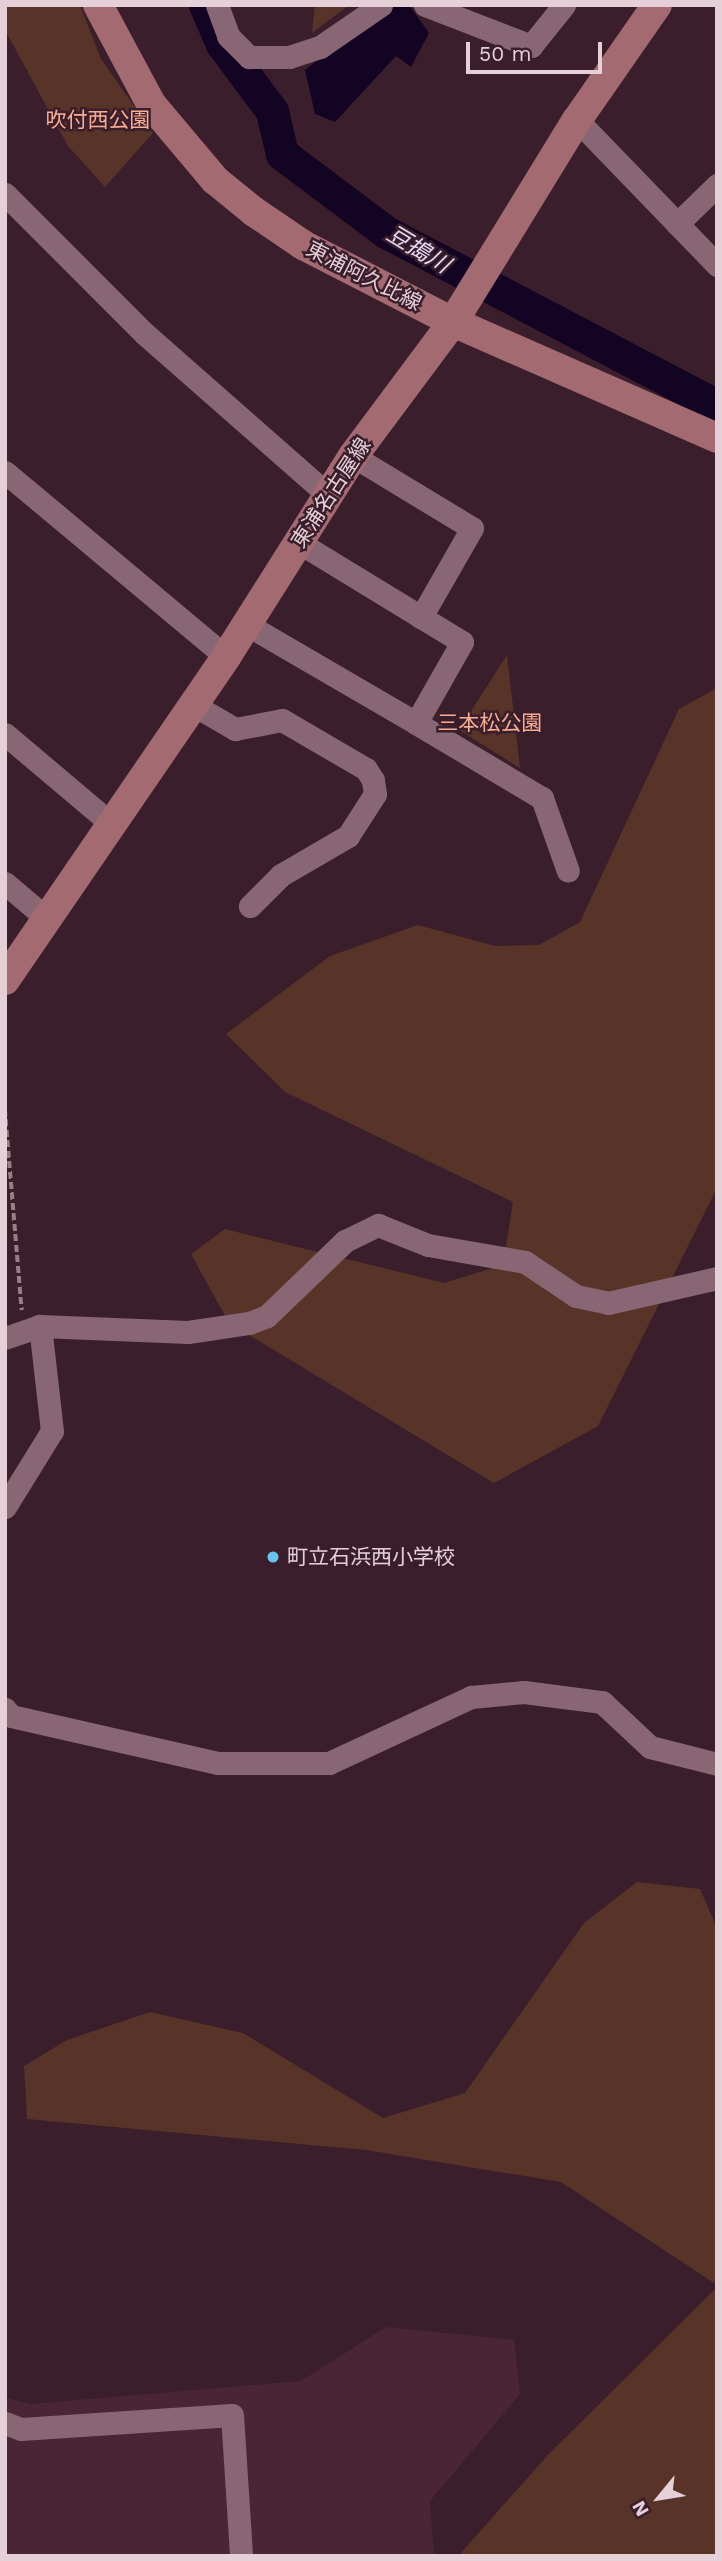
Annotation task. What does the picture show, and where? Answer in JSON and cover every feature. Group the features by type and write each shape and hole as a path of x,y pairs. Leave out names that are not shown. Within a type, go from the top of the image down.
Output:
{"main road":[{"name":"東浦阿久比線","path":"98,5 152,104 215,180 303,245 453,322 717,438"},
{"name":"東浦名古屋線","path":"5,980 109,822 226,657 353,456 453,322 577,120 656,6"}],"street":[{"path":"217,5 228,36 249,57 262,57 320,47 381,5"},
{"path":"425,5 531,46 564,5"},
{"path":"577,120 717,265"},
{"path":"677,224 717,184"},
{"path":"5,194 145,334 328,495"},
{"path":"353,456 472,528 421,617"},
{"path":"5,472 226,657"},
{"path":"298,542 462,642 416,723"},
{"path":"246,624 542,798 568,871"},
{"path":"192,704 234,729 282,720 366,769 373,780 376,794 348,836 281,875 250,906"},
{"path":"5,734 109,822"},
{"path":"5,883 46,918"},
{"path":"5,1507 51,1431 23,1331 188,1332 249,1323 267,1316 345,1241 378,1225 428,1245 525,1262 576,1296 608,1303 717,1279"},
{"path":"5,1709 11,1716 218,1763 329,1763 471,1697 524,1692 602,1702 650,1747 717,1764"},
{"path":"5,2423 21,2429 232,2415 242,2556"}],"path":[{"path":"5,1109 23,1331"}],"shaded area":[{"path":"389,5 409,5 429,33 411,67 396,56 335,122 315,114 305,70"},
{"path":"386,2327 514,2340 520,2394 430,2501 434,2556 5,2556 5,2397 30,2404 301,2381"}],"green space":[{"name":"吹付西公園","path":"5,5 80,5 101,59 153,133 105,187 68,146 5,30"},
{"path":"315,5 349,5 312,33"},
{"name":"三本松公園","path":"507,655 520,768 459,730"},
{"path":"717,688 717,1188 598,1426 494,1483 229,1323 191,1254 225,1229 444,1283 503,1265 513,1202 285,1092 226,1034 330,956 418,925 495,946 539,945 580,922 679,709"},
{"path":"637,1882 700,1889 717,1928 717,2285 561,2182 366,2150 27,2119 24,2066 67,2040 150,2012 243,2033 383,2118 465,2093 584,1923"},
{"path":"717,2287 717,2556 458,2556 547,2456"}],"waterway":[{"name":"豆搗川","path":"205,5 222,44 272,111 282,154 386,232 717,406"}],"place":[{"name":"町立石浜西小学校","path":"273,1557"}]}
